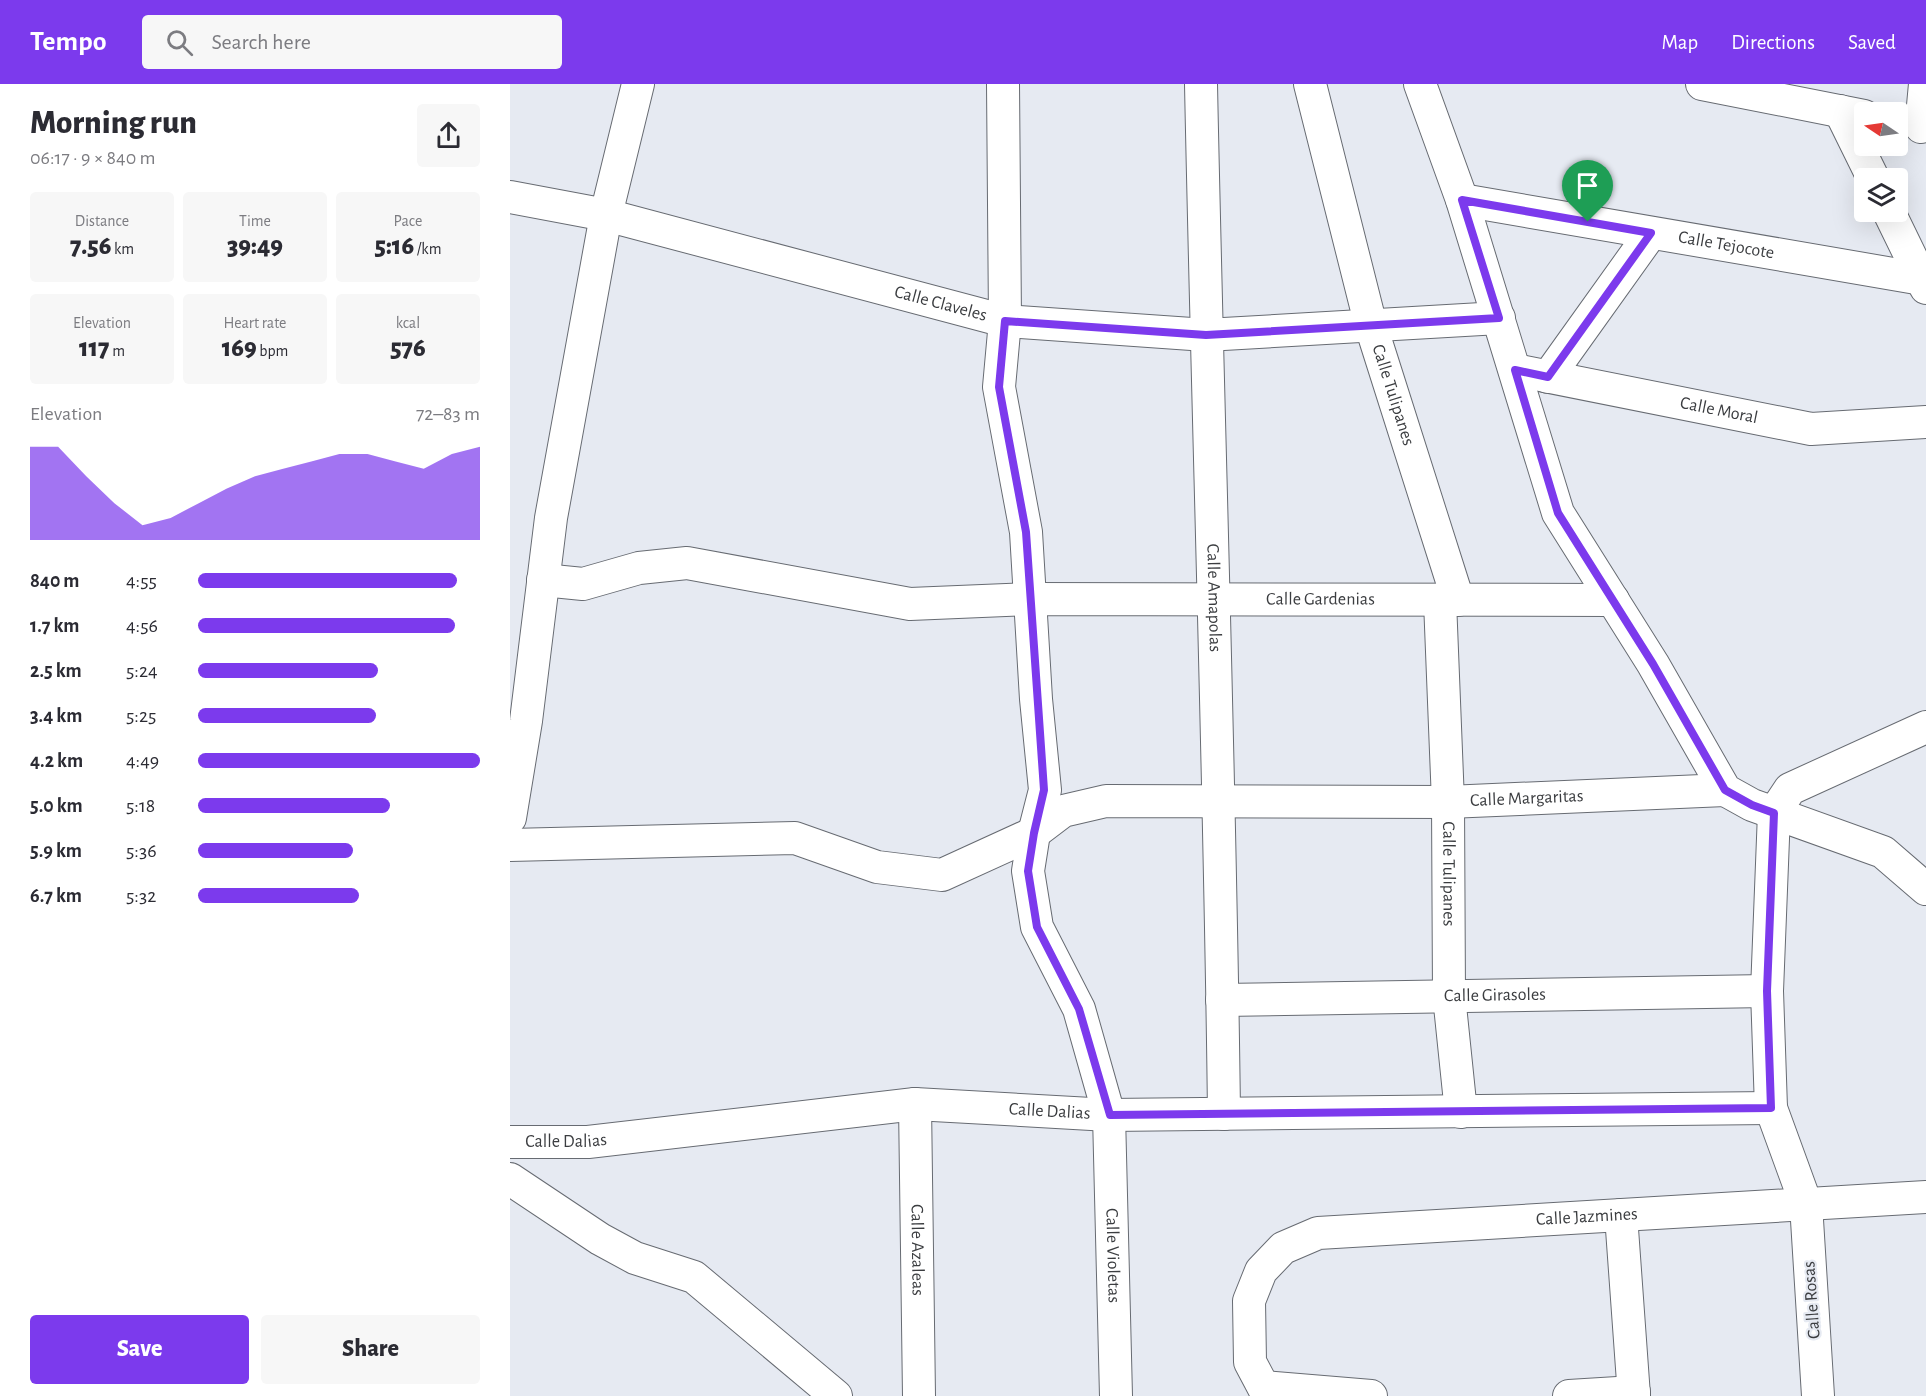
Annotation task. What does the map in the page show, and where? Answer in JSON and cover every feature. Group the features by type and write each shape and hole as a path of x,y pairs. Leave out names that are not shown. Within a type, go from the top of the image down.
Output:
{"street":[{"path":"510,818 521,664 543,580 551,518 606,215 638,84"},
{"name":"Calle Violetas","path":"1003,84 1005,321 999,387 1026,532 1044,790 1028,871 1037,927 1079,1009 1110,1115 1116,1396"},
{"name":"Calle Amapolas","path":"1201,84 1206,335 1215,600 1224,1114"},
{"name":"Calle Tulipanes","path":"1310,84 1371,326 1449,601 1449,996 1461,1112"},
{"path":"1420,84 1462,200 1558,513 1653,664 1725,790 1752,805 1883,852 1926,889"},
{"path":"1702,84 1852,114 1870,168"},
{"path":"1915,126 1925,84"},
{"name":"Calle Claveles","path":"510,196 606,215 1005,321 1206,335 1499,318"},
{"name":"Calle Tejocote","path":"1462,200 1924,283"},
{"path":"1894,222 1924,283"},
{"path":"1548,377 1651,233"},
{"name":"Calle Moral","path":"1515,370 1811,429 1926,422"},
{"name":"Calle Gardenias","path":"543,580 583,584 639,568 687,563 910,604 1030,599 1613,600"},
{"path":"1774,813 1790,789 1926,727"},
{"name":"Calle Margaritas","path":"510,845 795,838 877,867 942,875 1034,833 1063,811 1106,801 1448,802 1725,790"},
{"name":"Calle Rosas","path":"1774,813 1767,991 1771,1108 1806,1204 1818,1396"},
{"name":"Calle Girasoles","path":"1222,1000 1767,991"},
{"name":"Calle Dalias","path":"510,1143 588,1143 915,1104 1110,1115 1771,1108"},
{"name":"Calle Azaleas","path":"915,1104 919,1396"},
{"path":"510,1179 600,1239 635,1258 694,1277 836,1396"},
{"name":"Calle Jazmines","path":"1266,1392 1250,1362 1249,1301 1261,1271 1282,1248 1318,1233 1926,1197"},
{"path":"1569,1396 1634,1394 1621,1215"},
{"path":"1266,1392 1371,1396"}],"route":[{"path":"1462,200 1588,222 1651,233 1548,377 1515,370 1558,513 1653,664 1725,790 1752,805 1774,813 1767,991 1771,1108 1110,1115 1079,1009 1037,927 1028,871 1044,790 1026,532 999,387 1005,321 1206,335 1499,318 1462,200"}]}
